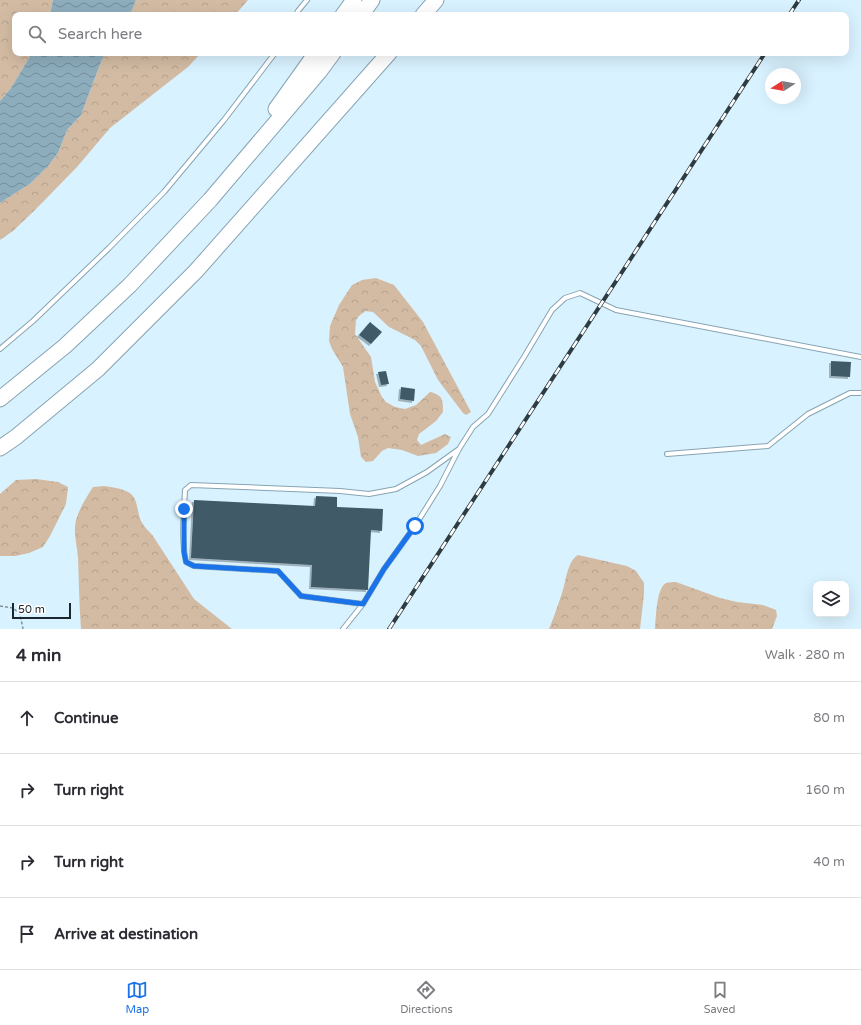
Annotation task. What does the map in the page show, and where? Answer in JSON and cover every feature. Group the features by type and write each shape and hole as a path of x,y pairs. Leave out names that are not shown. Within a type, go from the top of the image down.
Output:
{"highway":[{"path":"345,12 354,0"},
{"path":"363,12 372,0"},
{"path":"426,12 436,0"},
{"path":"210,200 314,56"},
{"path":"0,399 65,346 130,285 210,200 319,72 331,56"},
{"path":"0,448 98,369 196,270 387,56"}],"lane":[{"path":"298,12 307,0"},
{"path":"0,349 33,321 109,248 164,192 224,120 273,56"},
{"path":"343,629 363,604 384,569 415,526 440,486 459,449 473,427 488,414 552,310 565,298 580,293 616,310 861,357"},
{"path":"668,454 768,446 808,414 850,393 861,393"},
{"path":"363,604 301,596 278,571 194,566 186,562 184,552 185,490 191,485 340,491 369,494 396,489 427,472 459,449"}],"path":[{"path":"0,606 13,608 20,614 23,629"}],"green space":[{"path":"0,0 53,0 51,12 12,12 12,56 30,56 11,88 0,101"},
{"path":"136,0 248,0 238,12 131,12"},
{"path":"104,56 198,56 188,67 110,128 77,167 35,210 13,231 0,240 0,203 31,183 48,166 58,153 67,130 81,115"},
{"path":"376,278 394,285 423,322 471,412 466,415 463,413 438,380 421,346 415,340 389,327 373,312 366,311 360,315 356,320 355,334 371,357 375,382 386,402 395,407 405,409 416,405 430,392 440,396 443,404 443,412 436,421 419,434 417,440 421,445 445,434 451,437 448,444 436,453 418,456 402,450 388,448 382,451 373,461 366,462 361,457 358,437 350,414 343,367 329,341 330,326 339,305 352,285 362,280"},
{"path":"36,479 58,482 68,487 66,504 43,547 29,553 15,556 0,556 0,494 16,480"},
{"path":"104,486 123,490 133,496 142,523 153,536 194,599 232,629 81,629 75,525 81,507 93,487"},
{"path":"578,555 627,566 636,571 644,583 640,629 549,629 562,593 567,572 571,562"},
{"path":"676,582 720,598 737,602 763,605 776,610 777,616 772,629 655,629 657,604 660,591 666,583"}],"water":[{"path":"53,0 136,0 131,12 51,12"},
{"path":"30,56 104,56 81,115 67,130 58,153 48,166 31,183 0,203 0,101 11,88"}],"building":[{"path":"370,322 382,332 371,344 359,335"},
{"path":"831,361 851,362 850,377 831,376"},
{"path":"386,371 389,384 381,385 378,372"},
{"path":"401,387 415,389 414,401 400,399"},
{"path":"316,496 337,497 337,507 383,509 382,531 371,530 368,590 311,587 312,565 191,558 194,500 315,506"}],"railway":[{"path":"791,12 799,0"},
{"path":"389,629 763,56"}],"route":[{"path":"184,509 184,552 186,562 194,566 278,571 301,596 363,604 384,569 415,526"}]}
